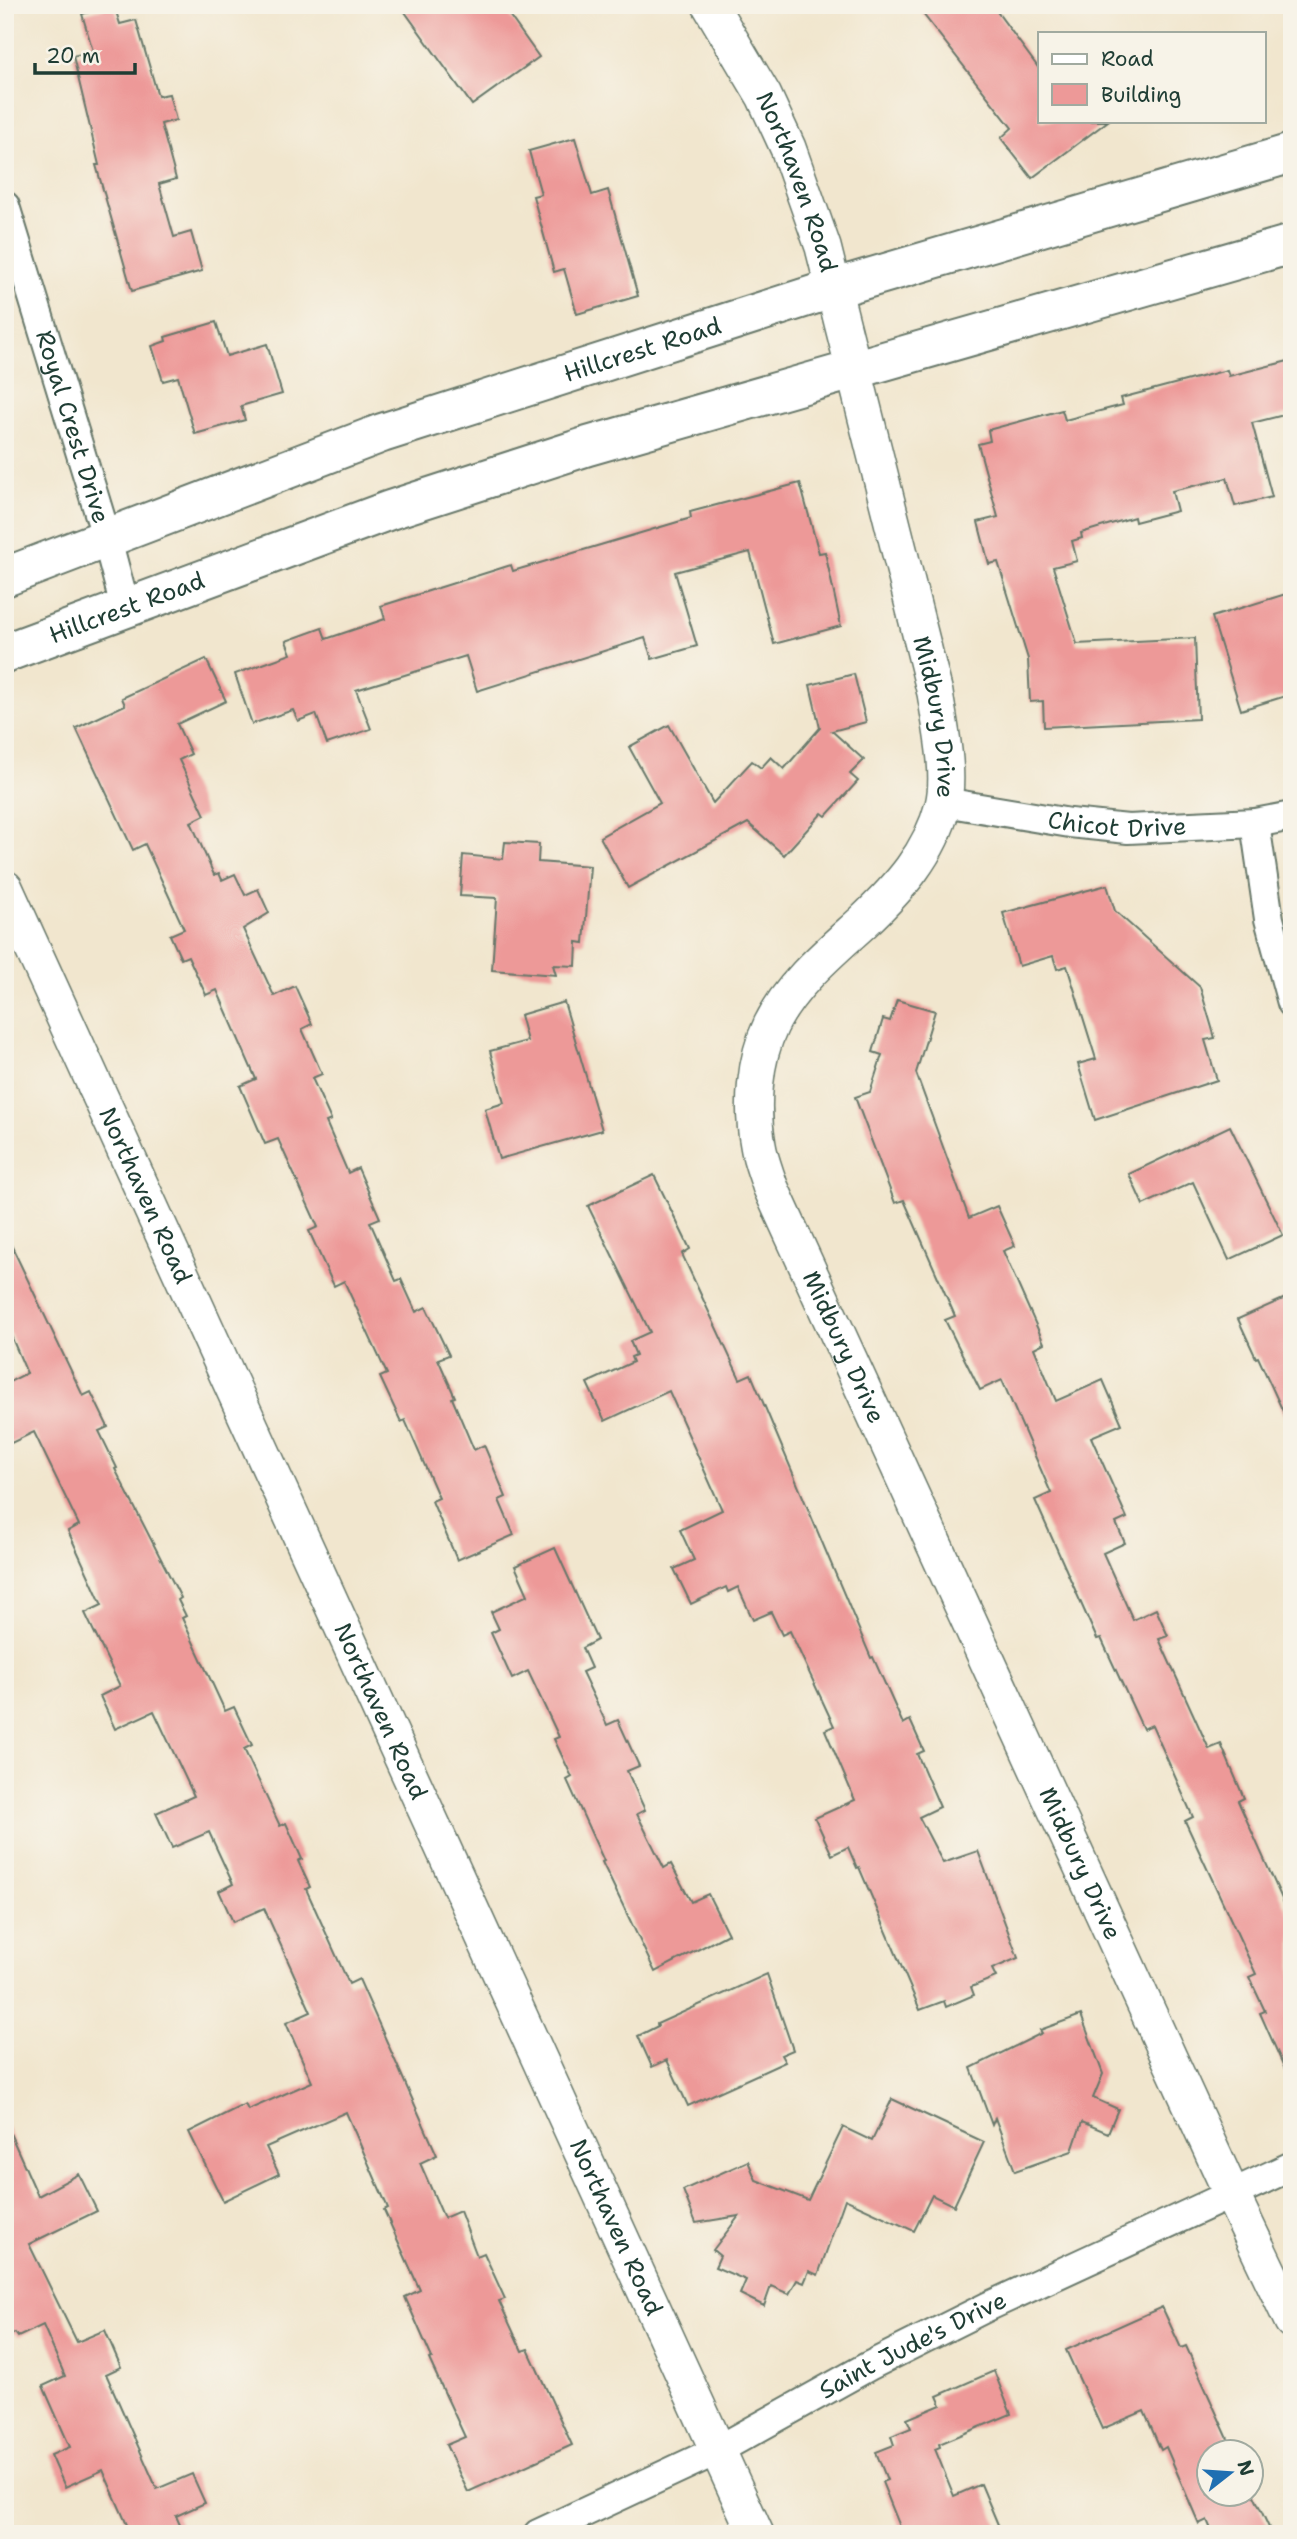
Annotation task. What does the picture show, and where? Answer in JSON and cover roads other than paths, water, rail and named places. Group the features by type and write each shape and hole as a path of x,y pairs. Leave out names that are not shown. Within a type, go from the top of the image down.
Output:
{"main road":[{"name":"Hillcrest Road","path":"5,577 382,433 835,288 1292,153"},
{"name":"Hillcrest Road","path":"5,653 390,510 588,446 1292,244"}],"street":[{"name":"Northaven Road","path":"710,5 764,96 788,148 823,247 856,370"},
{"name":"Royal Crest Drive","path":"5,206 107,539 125,607"},
{"name":"Midbury Drive","path":"856,370 935,694 945,754 943,802 929,843 906,879 814,968 789,997 771,1026 759,1065 754,1107 758,1146 770,1186 1292,2321"},
{"name":"Chicot Drive","path":"943,802 1070,823 1128,829 1255,823 1292,816"},
{"path":"1255,823 1269,919 1292,1003"},
{"name":"Northaven Road","path":"5,888 756,2534"},
{"name":"Saint Jude's Drive","path":"538,2534 718,2450 869,2366 987,2307 1292,2165"}]}
